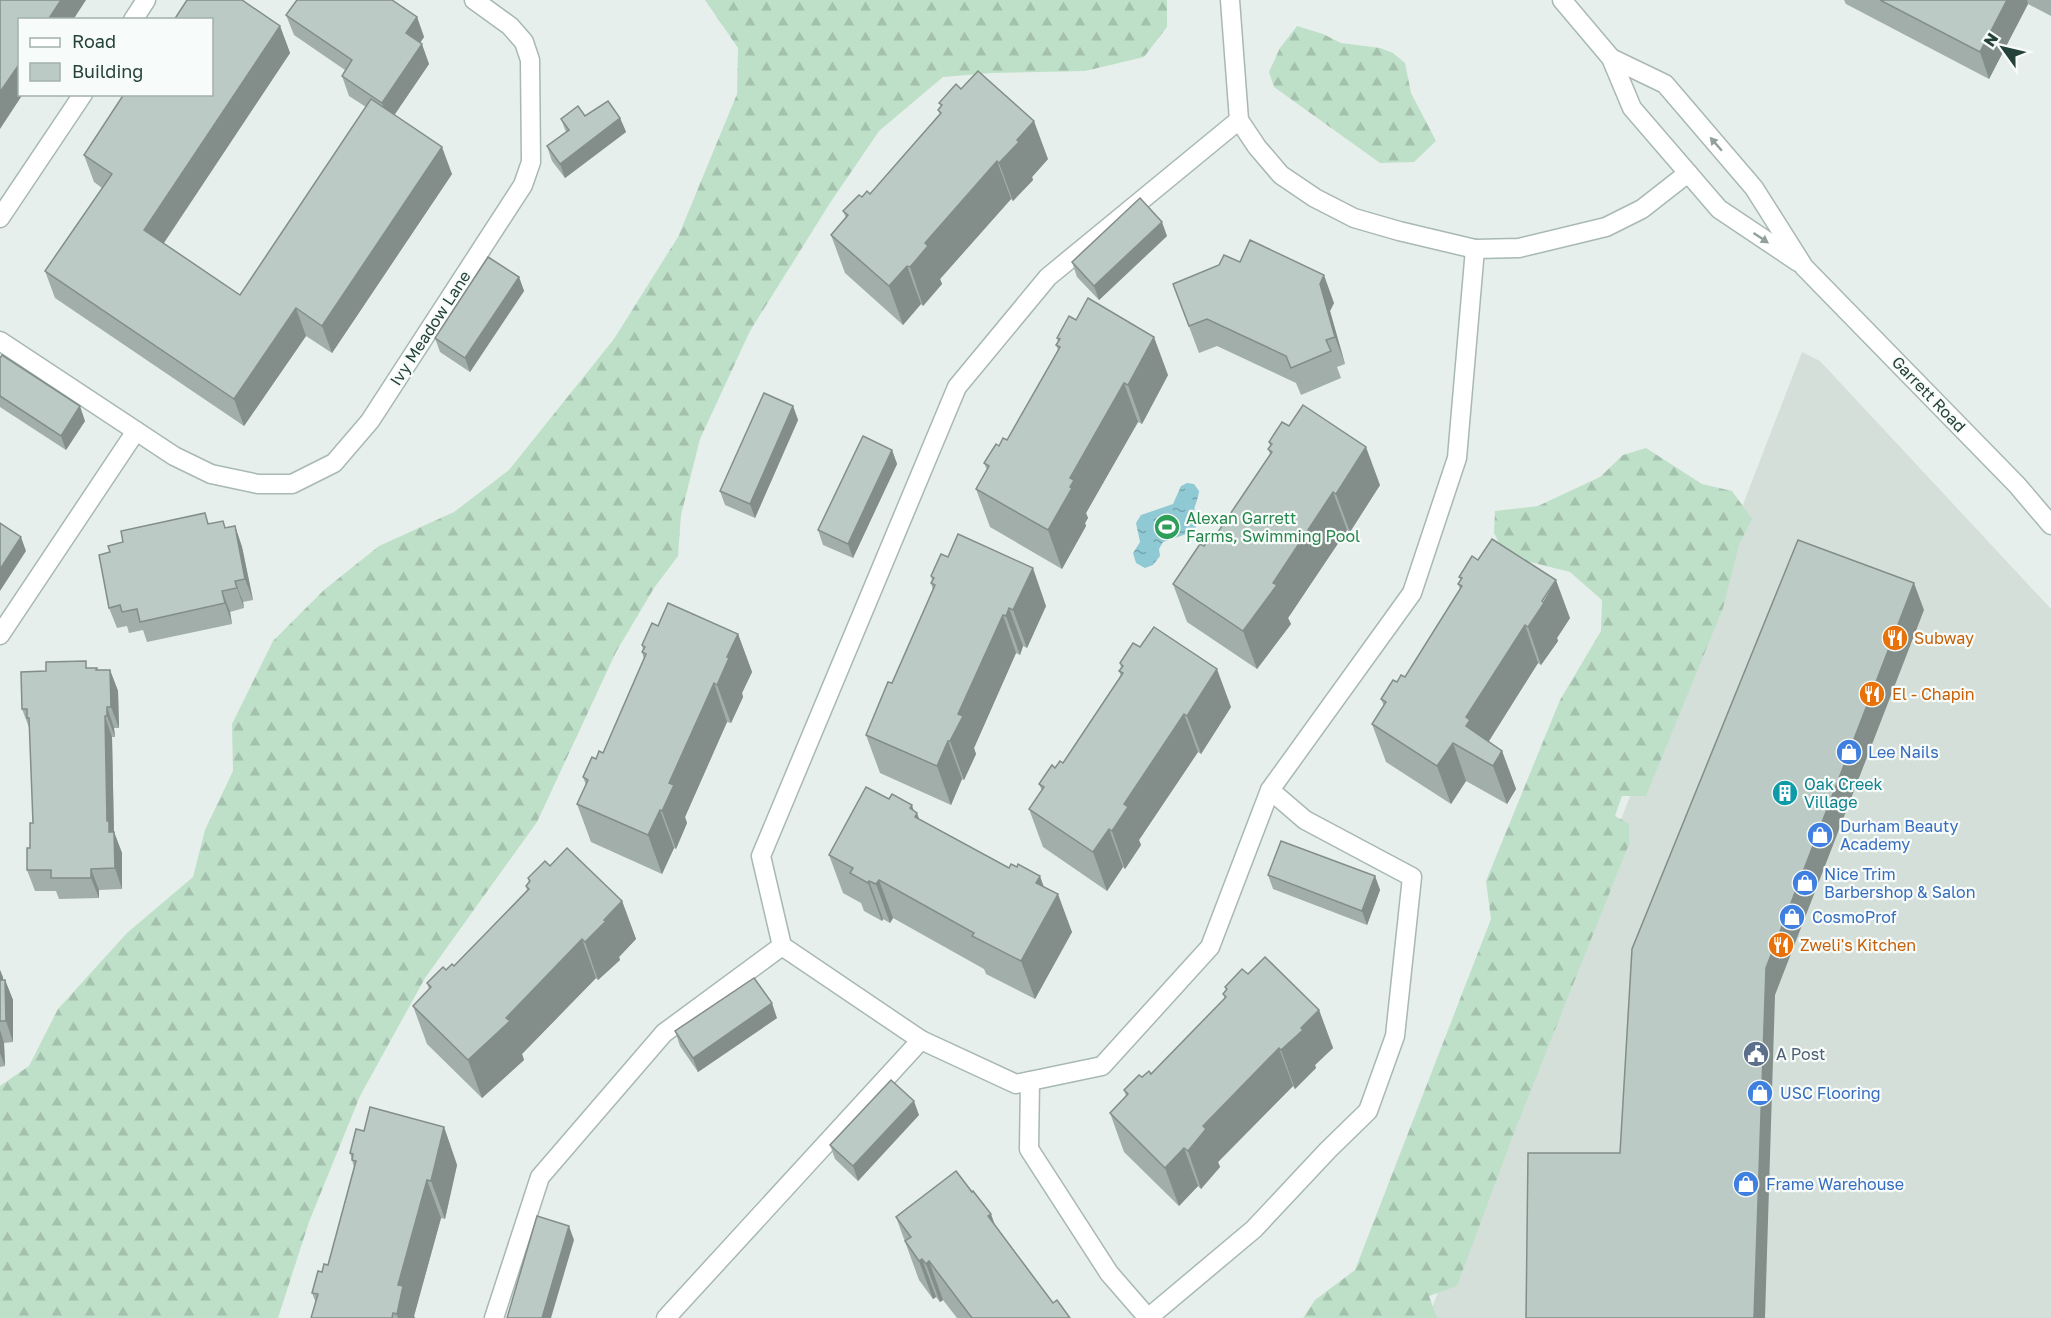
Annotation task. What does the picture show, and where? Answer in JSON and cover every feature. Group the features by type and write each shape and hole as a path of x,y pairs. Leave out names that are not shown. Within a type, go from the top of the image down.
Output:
{"street":[{"path":"134,18 146,0"},
{"name":"Ivy Meadow Lane","path":"0,341 174,456 211,474 258,484 292,484 334,463 370,421 523,185 531,162 530,60 524,42 510,26 474,0"},
{"path":"1230,0 1239,120 1257,147 1281,175 1315,198 1354,218 1475,249 1519,248 1606,227 1642,209 1688,173"},
{"name":"Garrett Road","path":"1562,0 1611,58 1632,108 1719,208 1804,267 2017,485 2051,525"},
{"name":"Garrett Road","path":"1611,58 1665,84 1755,188 1804,267"},
{"path":"0,218 82,96"},
{"path":"1239,120 1048,277 957,387 761,856 782,946 921,1040 1016,1084 1102,1066 1210,947 1270,790 1412,593 1457,458 1475,249"},
{"path":"0,635 136,431"},
{"path":"1030,1081 1029,1149 1109,1273 1148,1318 1254,1229 1368,1111 1395,1036 1412,877 1305,820 1270,790"},
{"path":"494,1318 540,1177 663,1033 782,946"},
{"path":"666,1318 921,1040"}],"shaded area":[{"path":"1802,352 1820,361 2051,609 2051,1318 1428,1318"}],"green space":[{"path":"705,0 1167,0 1167,27 1144,57 1085,71 991,73 943,77 879,131 830,203 750,331 700,439 681,515 678,556 654,588 616,652 537,822 425,978 360,1096 309,1222 278,1318 0,1318 0,1086 29,1066 58,1009 127,933 193,877 205,830 233,771 232,724 273,641 324,590 379,546 454,512 509,470 614,339 678,237 737,94 738,48"},
{"path":"1297,26 1323,34 1341,43 1380,48 1393,53 1405,63 1411,93 1436,141 1414,162 1380,163 1274,87 1269,72 1280,48"},
{"path":"1646,448 1702,484 1732,491 1752,519 1739,545 1723,608 1646,796 1622,796 1615,816 1629,824 1629,844 1517,1125 1457,1286 1429,1296 1437,1318 1303,1318 1315,1300 1355,1270 1491,919 1486,881 1560,700 1601,631 1602,600 1570,572 1506,556 1494,533 1495,511 1538,506 1600,477 1623,455"}],"water":[{"name":"Alexan Garrett Farms, Swimming Pool","path":"1187,483 1194,484 1199,491 1194,510 1197,521 1195,531 1163,542 1159,549 1160,556 1153,565 1145,568 1136,563 1133,553 1140,542 1136,523 1141,515 1173,504 1181,486"}],"building":[{"path":"0,0 61,0 49,18 18,18 18,66 0,92"},
{"path":"187,0 242,0 280,26 144,230 240,295 371,99 442,147 322,326 296,308 234,399 45,271 112,174 84,155 123,96 213,96 213,18 175,18"},
{"path":"297,0 392,0 417,17 406,33 422,44 382,103 342,76 352,60 286,15"},
{"path":"1880,0 2007,0 1980,52"},
{"path":"978,71 1034,121 1017,140 1019,142 999,163 997,161 925,243 928,246 910,267 907,266 889,286 831,235 848,215 843,211 859,195 862,197 867,191 870,194 941,113 938,110 942,105 939,103 956,84 961,89"},
{"path":"608,101 620,118 560,164 547,146 569,130 561,119 578,106 585,116"},
{"path":"1140,198 1162,222 1094,286 1072,262"},
{"path":"1250,240 1324,275 1320,284 1335,337 1326,340 1331,351 1291,368 1286,356 1207,319 1189,326 1173,284 1219,265 1224,255 1240,262"},
{"path":"488,257 519,277 465,358 435,338"},
{"path":"1088,298 1154,337 1128,385 1124,383 1070,478 1074,480 1070,487 1072,488 1048,530 976,489 989,466 984,463 996,444 999,446 1003,438 1007,440 1060,347 1056,345 1060,339 1057,338 1069,316 1076,320"},
{"path":"2,355 80,406 61,436 0,396 0,358"},
{"path":"764,393 793,406 750,504 720,491"},
{"path":"1303,405 1366,447 1336,494 1333,492 1273,583 1277,585 1243,631 1173,584 1200,544 1204,546 1209,539 1212,541 1272,452 1268,449 1272,444 1269,442 1282,422 1289,426"},
{"path":"863,436 892,450 848,544 818,530"},
{"path":"205,513 208,524 223,521 225,528 235,526 245,579 235,581 237,588 222,591 225,603 140,622 137,609 122,612 120,605 109,608 99,555 110,552 108,546 123,542 121,531"},
{"path":"0,523 21,537 0,569"},
{"path":"958,534 1033,568 1013,610 1009,608 1006,616 1003,615 958,714 963,716 937,766 866,735 888,682 892,683 935,585 931,583 934,578 931,576 941,554 948,557"},
{"path":"1492,539 1556,580 1542,601 1544,603 1528,627 1525,625 1466,717 1470,720 1466,726 1502,751 1493,766 1453,743 1437,766 1372,724 1386,702 1381,699 1393,680 1397,682 1401,675 1405,677 1462,586 1458,584 1462,578 1459,577 1472,556 1478,560"},
{"name":"Oak Creek Village","path":"1798,540 1914,583 1766,968 1754,1318 1526,1318 1528,1153 1620,1153 1632,949"},
{"path":"668,603 738,634 717,685 714,683 669,783 674,785 648,835 577,804 588,780 583,777 592,757 596,759 599,751 603,753 646,654 642,652 645,647 642,645 652,623 658,626"},
{"path":"1154,627 1217,669 1187,716 1184,714 1124,804 1128,807 1112,831 1109,829 1093,852 1029,809 1044,787 1039,784 1052,765 1055,768 1060,761 1063,763 1123,673 1119,671 1123,666 1120,663 1133,643 1140,647"},
{"path":"86,661 86,668 110,670 111,707 107,707 107,716 105,716 107,821 109,821 109,832 114,832 115,868 91,869 91,878 51,878 51,870 27,870 30,823 33,823 29,718 27,718 27,709 22,709 21,672 46,671 46,662"},
{"path":"866,787 889,799 892,794 912,805 910,808 917,813 915,817 1009,868 1011,864 1017,867 1018,864 1040,876 1036,883 1058,894 1021,961 972,936 974,933 879,880 876,884 869,881 868,883 850,873 853,868 829,855"},
{"path":"1281,841 1375,876 1362,911 1268,875"},
{"path":"567,848 622,901 604,920 606,921 585,942 582,939 506,1018 510,1021 468,1060 413,1006 431,987 427,983 443,967 446,970 452,964 454,966 529,889 526,886 530,881 528,878 545,861 550,866"},
{"path":"1265,957 1319,1010 1301,1028 1303,1030 1281,1050 1279,1048 1203,1126 1206,1129 1188,1151 1184,1148 1165,1168 1110,1113 1128,1094 1124,1090 1139,1075 1142,1077 1149,1071 1151,1074 1226,997 1223,994 1227,989 1225,987 1242,969 1248,974"},
{"path":"754,978 772,1003 693,1058 675,1031"},
{"path":"0,980 5,980 6,1021 0,1021"},
{"path":"891,1080 914,1101 853,1166 830,1145"},
{"path":"370,1107 444,1127 431,1181 427,1180 398,1285 403,1286 397,1314 393,1313 392,1318 311,1318 318,1294 312,1293 318,1271 322,1272 324,1264 328,1265 356,1161 352,1160 353,1154 350,1153 356,1129 364,1131"},
{"path":"956,1171 991,1214 988,1216 1053,1303 1057,1300 1070,1318 972,1318 929,1261 926,1264 922,1259 919,1261 905,1241 911,1237 896,1217"},
{"path":"537,1216 569,1226 542,1318 507,1318"}],"place":[{"name":"Alexan Garrett Farms, Swimming Pool","path":"1167,527"},
{"name":"Subway","path":"1895,638"},
{"name":"El - Chapin","path":"1872,694"},
{"name":"Lee Nails","path":"1849,752"},
{"name":"Oak Creek Village","path":"1785,793"},
{"name":"Durham Beauty Academy","path":"1820,835"},
{"name":"Nice Trim Barbershop & Salon","path":"1805,883"},
{"name":"CosmoProf","path":"1792,917"},
{"name":"Zweli's Kitchen","path":"1781,945"},
{"name":"A Post","path":"1756,1054"},
{"name":"USC Flooring","path":"1760,1093"},
{"name":"Frame Warehouse","path":"1746,1184"}]}
